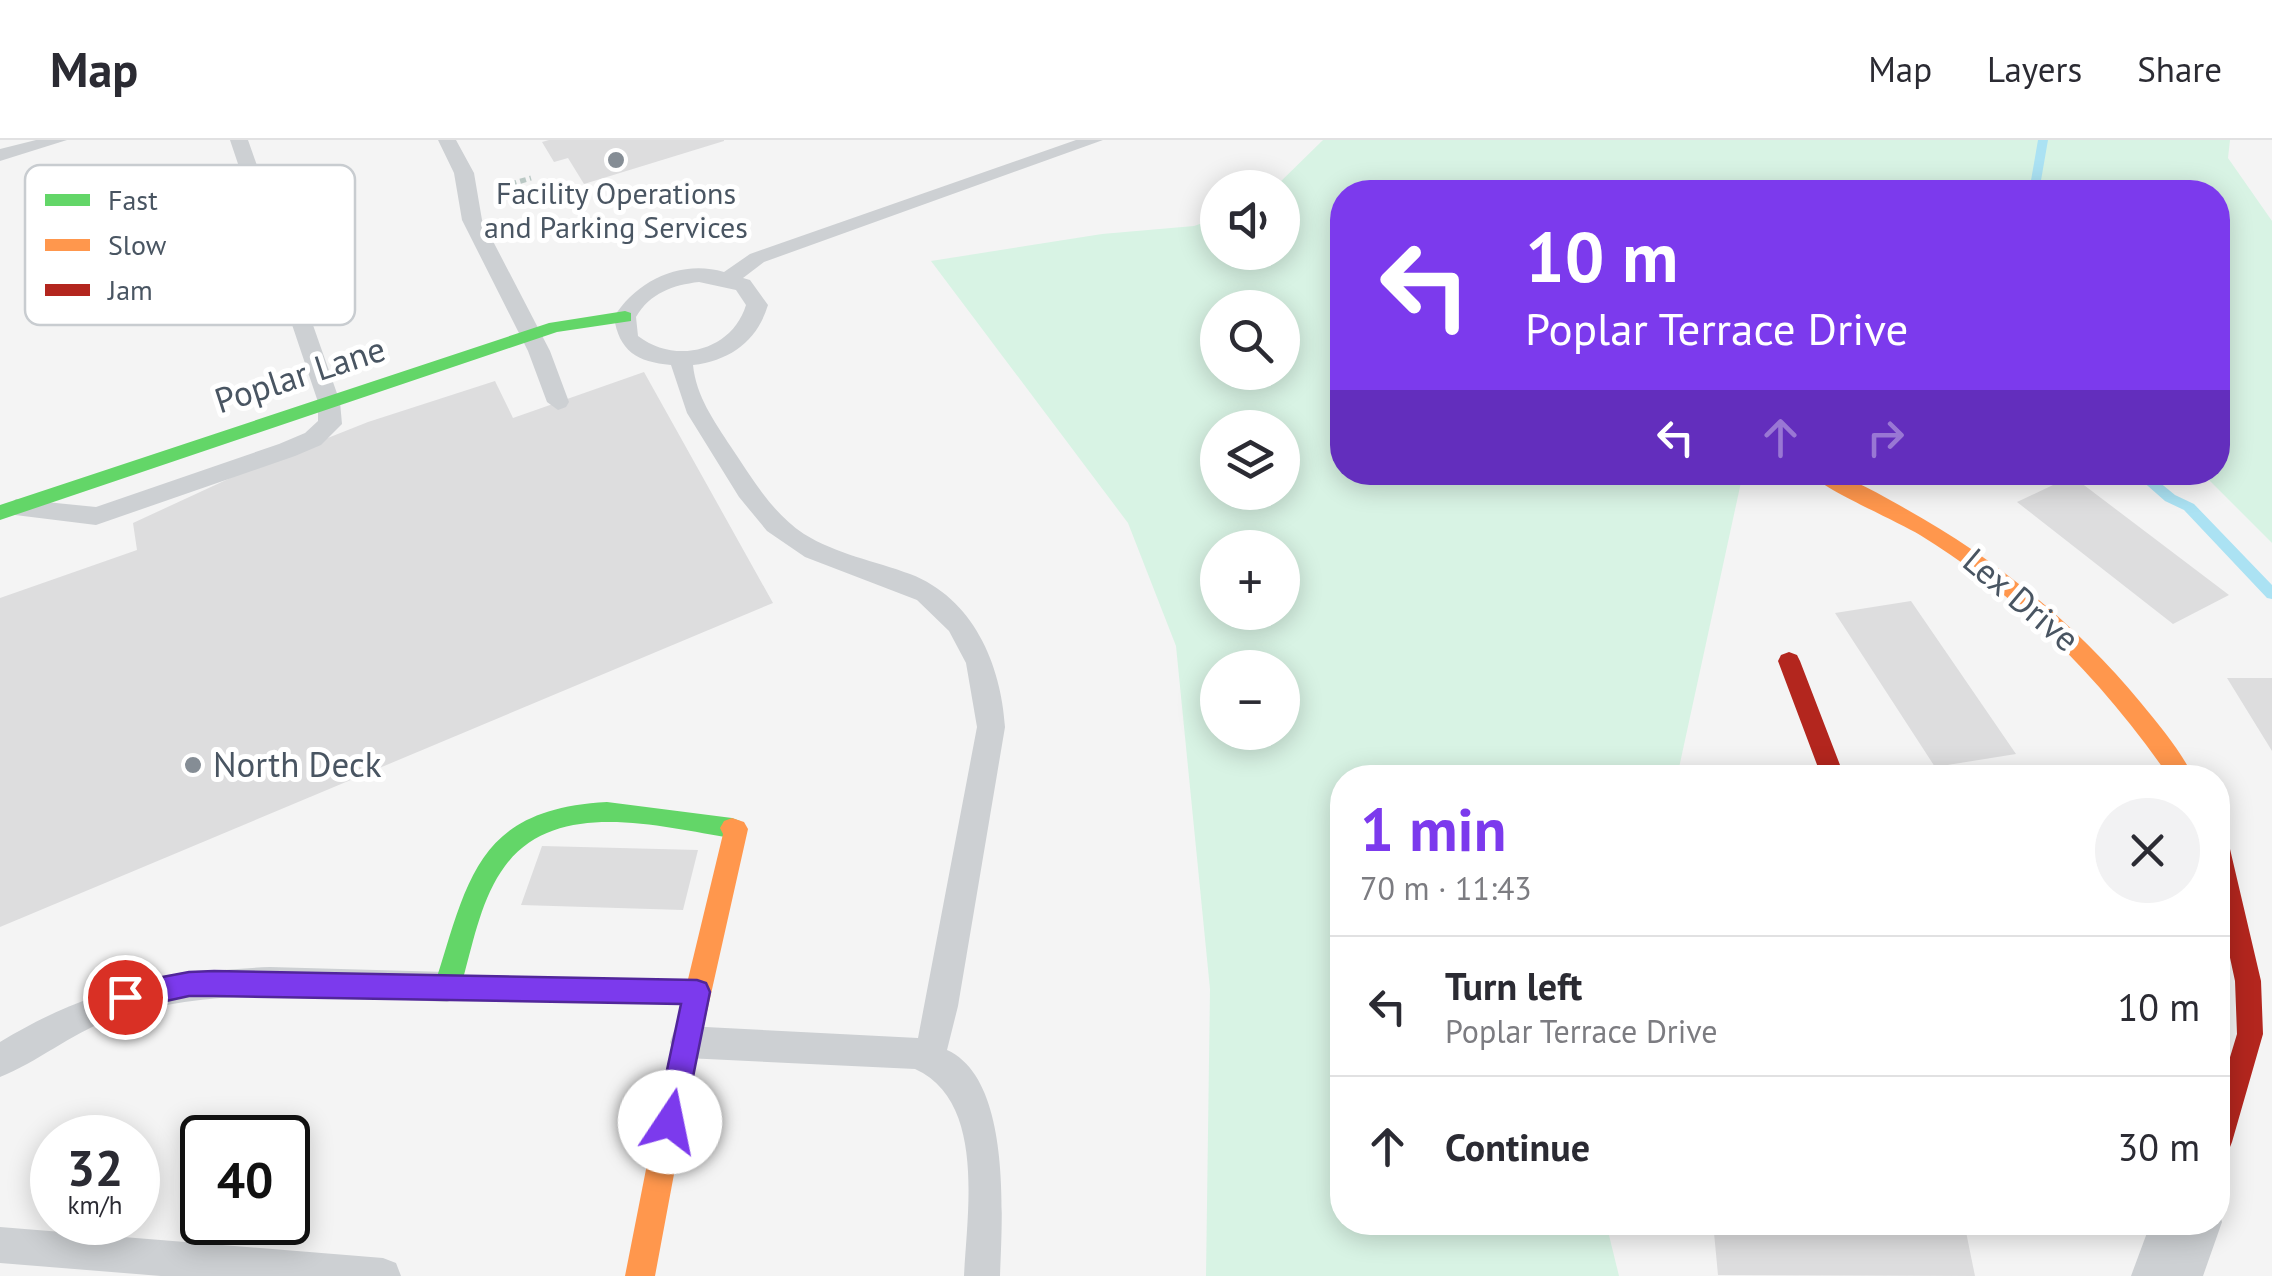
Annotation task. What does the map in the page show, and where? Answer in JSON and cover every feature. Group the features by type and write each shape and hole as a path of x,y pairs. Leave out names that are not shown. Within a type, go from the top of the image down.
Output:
{"street":[{"name":"Poplar Lane","path":"8,510 530,335 572,322 625,317"},
{"name":"Lex Drive","path":"1843,485 1971,554 2063,630 2124,696 2174,765"},
{"path":"1789,662 1829,765"},
{"path":"640,1276 686,1042 736,829 608,814 561,817 506,844 482,888 447,987 697,992"},
{"path":"2230,902 2248,981 2250,1034 2230,1102"},
{"path":"2167,1276 2182,1235"}],"lane":[{"path":"0,155 58,140"},
{"path":"239,140 248,165"},
{"path":"447,140 464,174 472,220 530,335 558,402"},
{"path":"729,278 758,258 1094,140"},
{"path":"675,278 729,278 752,294 757,305 750,329 721,349 682,358 664,358 636,348 624,328 625,317 642,294 675,278"},
{"path":"8,510 96,516 168,494 312,438 330,424 330,402 303,325"},
{"path":"682,358 684,379 707,428 770,520 804,546 910,585 932,599 964,634 981,664 992,704 991,727 942,1006 929,1056"},
{"path":"0,1061 63,1021 160,988 214,984 447,987"},
{"path":"686,1042 929,1056 944,1064 962,1084 975,1115 984,1196 982,1276"},
{"path":"0,1245 362,1275"}],"path":[{"path":"500,187 531,178"}],"green space":[{"path":"1323,140 2230,140 2228,158 2272,221 2272,543 2214,485 2230,485 2230,180 1330,180 1330,485 1740,485 1680,765 1330,765 1330,1235 1609,1235 1619,1276 1206,1276 1210,989 1176,646 1128,523 931,261 1102,234 1200,224 1200,270 1300,270 1300,170 1292,170"}],"building":[{"name":"Facility Operations and Parking Services","path":"724,141 584,184 568,158 554,162 542,142"},
{"name":"North Deck","path":"644,372 773,603 0,927 0,598 137,550 133,523 252,468 368,422 495,381 513,418"},
{"path":"2053,485 2084,485 2229,595 2173,624 2017,502"},
{"path":"1911,601 2016,754 1934,765 1835,613"},
{"path":"2227,678 2272,678 2272,751"},
{"path":"542,846 698,850 683,910 521,905"},
{"path":"1714,1235 1967,1235 1975,1276 1718,1275"}],"waterway":[{"path":"2036,180 2043,140"},
{"path":"2154,485 2189,507 2272,594"}],"traffic: fast":[{"path":"0,513 555,327 625,317"},
{"path":"697,992 447,987 480,887 497,857 518,835 545,821 607,812 732,828"}],"traffic: slow":[{"path":"1843,485 1926,530 2023,598 2108,679 2174,765"},
{"path":"640,1276 677,1083 736,829 732,828"}],"traffic: jam":[{"path":"1789,661 1829,765"},
{"path":"2230,902 2248,981 2250,1034 2230,1102"}],"place":[{"name":"Facility Operations and Parking Services","path":"616,160"},
{"name":"North Deck","path":"193,765"}],"route":[{"path":"125,997 189,984 697,992 670,1122"}]}
